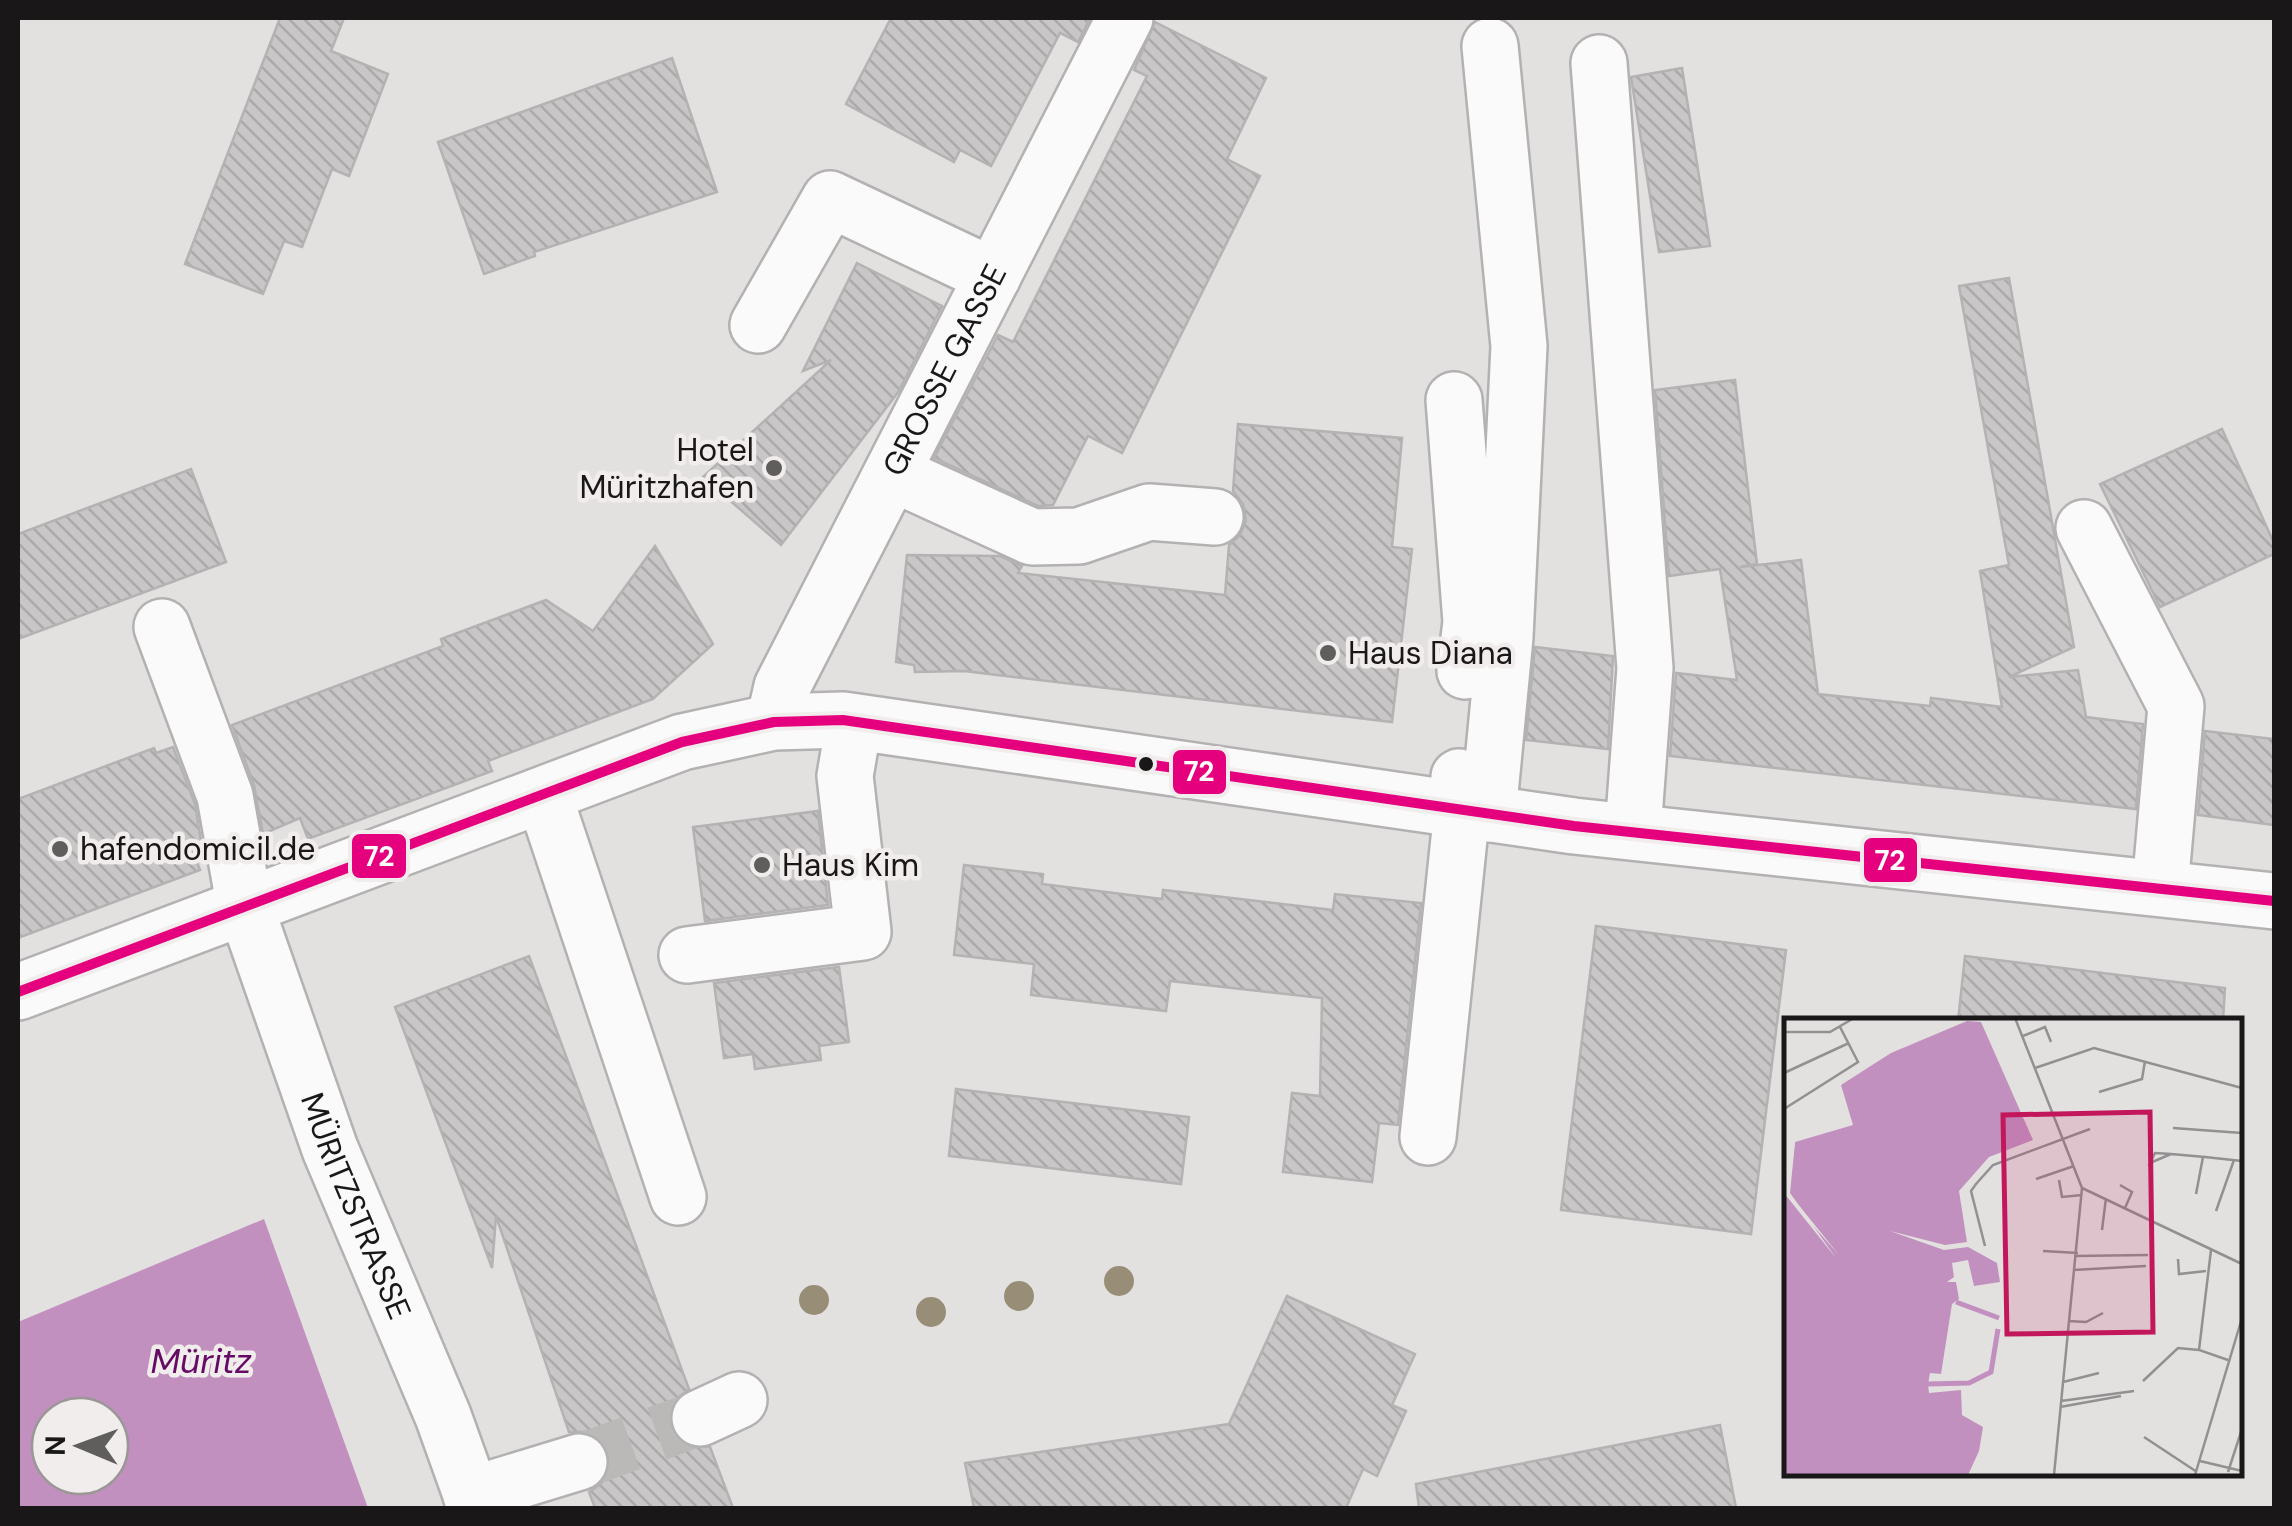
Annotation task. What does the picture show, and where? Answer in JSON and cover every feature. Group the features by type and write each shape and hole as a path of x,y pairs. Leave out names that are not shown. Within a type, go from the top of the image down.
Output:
{"street":[{"name":"GROSSE GASSE","path":"774,722 782,687 1124,18"},
{"path":"1428,1137 1475,812 1505,637 1519,346 1490,46"},
{"path":"1599,62 1645,668 1633,831"},
{"path":"758,326 830,199 993,276"},
{"path":"1454,400 1470,622 1456,752 1475,812"},
{"path":"892,473 1032,537 1079,536 1149,512 1215,516"},
{"path":"2084,528 2176,706 2160,888"},
{"name":"MÜRITZSTRASSE","path":"162,627 225,796 244,903 330,1149 473,1502"},
{"path":"18,992 244,903 544,796 682,742 774,722 854,722 1475,812 2274,901"},
{"path":"686,955 864,932 845,776 854,722"},
{"path":"544,796 678,1196"},
{"path":"473,1502 579,1462"}],"water":[{"name":"Müritz","path":"264,1219 368,1508 18,1508 18,1322"}],"building":[{"path":"280,18 344,18 331,51 388,74 349,176 332,169 302,247 284,241 263,294 185,264"},
{"path":"891,18 1090,18 1078,42 1060,33 991,166 960,150 954,162 846,104"},
{"path":"1155,22 1266,78 1227,159 1260,176 1122,453 1088,436 1053,505 1038,506 934,458 998,335 1013,342 1147,76 1134,70"},
{"path":"672,58 717,192 534,252 535,256 484,274 438,142"},
{"path":"1682,68 1710,246 1659,252 1631,77"},
{"path":"857,263 942,306 899,391 781,545 703,477 831,360 803,371"},
{"path":"2009,278 2074,647 2009,677 2078,670 2086,717 2143,724 2136,809 1670,756 1676,673 1737,680 1720,569 1669,576 1655,390 1735,380 1757,564 1740,567 1801,560 1818,694 1930,706 1931,698 2002,707 1980,571 2009,565 1959,286"},
{"path":"1238,424 1402,438 1392,547 1412,549 1392,722 964,671 915,672 914,665 896,662 907,555 1000,556 1022,566 1018,573 1225,595 1229,545 1240,535 1246,520 1243,504 1233,491"},
{"path":"2222,429 2274,543 2274,554 2160,607 2100,484"},
{"path":"191,469 226,562 18,639 18,534"},
{"path":"655,546 713,644 653,699 488,761 492,771 308,839 300,818 263,834 254,785 232,725 443,646 441,639 546,600 593,631"},
{"path":"1535,647 1613,656 1608,749 1526,740"},
{"path":"2205,731 2274,739 2274,825 2198,815"},
{"path":"173,747 195,804 204,859 197,862 200,870 18,938 18,799 154,748 156,753"},
{"name":"Haus Kim","path":"818,811 828,905 705,921 693,827"},
{"path":"964,865 1043,874 1042,884 1162,899 1163,890 1333,910 1335,894 1421,903 1398,1125 1379,1123 1372,1182 1283,1172 1292,1093 1320,1096 1322,998 1170,981 1166,1011 1031,995 1034,964 954,955"},
{"path":"1596,926 1786,950 1751,1234 1561,1210"},
{"path":"529,956 689,1389 674,1401 669,1414 671,1430 683,1444 710,1447 733,1508 595,1508 589,1492 601,1484 609,1470 608,1452 601,1440 587,1432 569,1432 496,1216 492,1268 395,1007"},
{"path":"1965,956 2225,988 2223,1018 1958,1018"},
{"path":"839,967 849,1042 819,1046 821,1060 755,1069 753,1054 724,1058 714,983"},
{"path":"956,1089 1189,1117 1181,1184 949,1156"},
{"path":"1287,1296 1415,1354 1392,1405 1406,1411 1377,1476 1363,1469 1346,1508 974,1508 965,1463 1229,1424"},
{"path":"1720,1425 1736,1508 1419,1508 1416,1484"}],"tunnel":[{"path":"579,1462 700,1418"}],"transit line":[{"name":"72","path":"18,992 682,742 774,722 843,720 1574,826 2274,901"}],"place":[{"name":"Hotel Müritzhafen","path":"774,468"},
{"name":"Haus Diana","path":"1328,653"},
{"name":"hafendomicil.de","path":"60,849"},
{"name":"Haus Kim","path":"762,865"}]}
